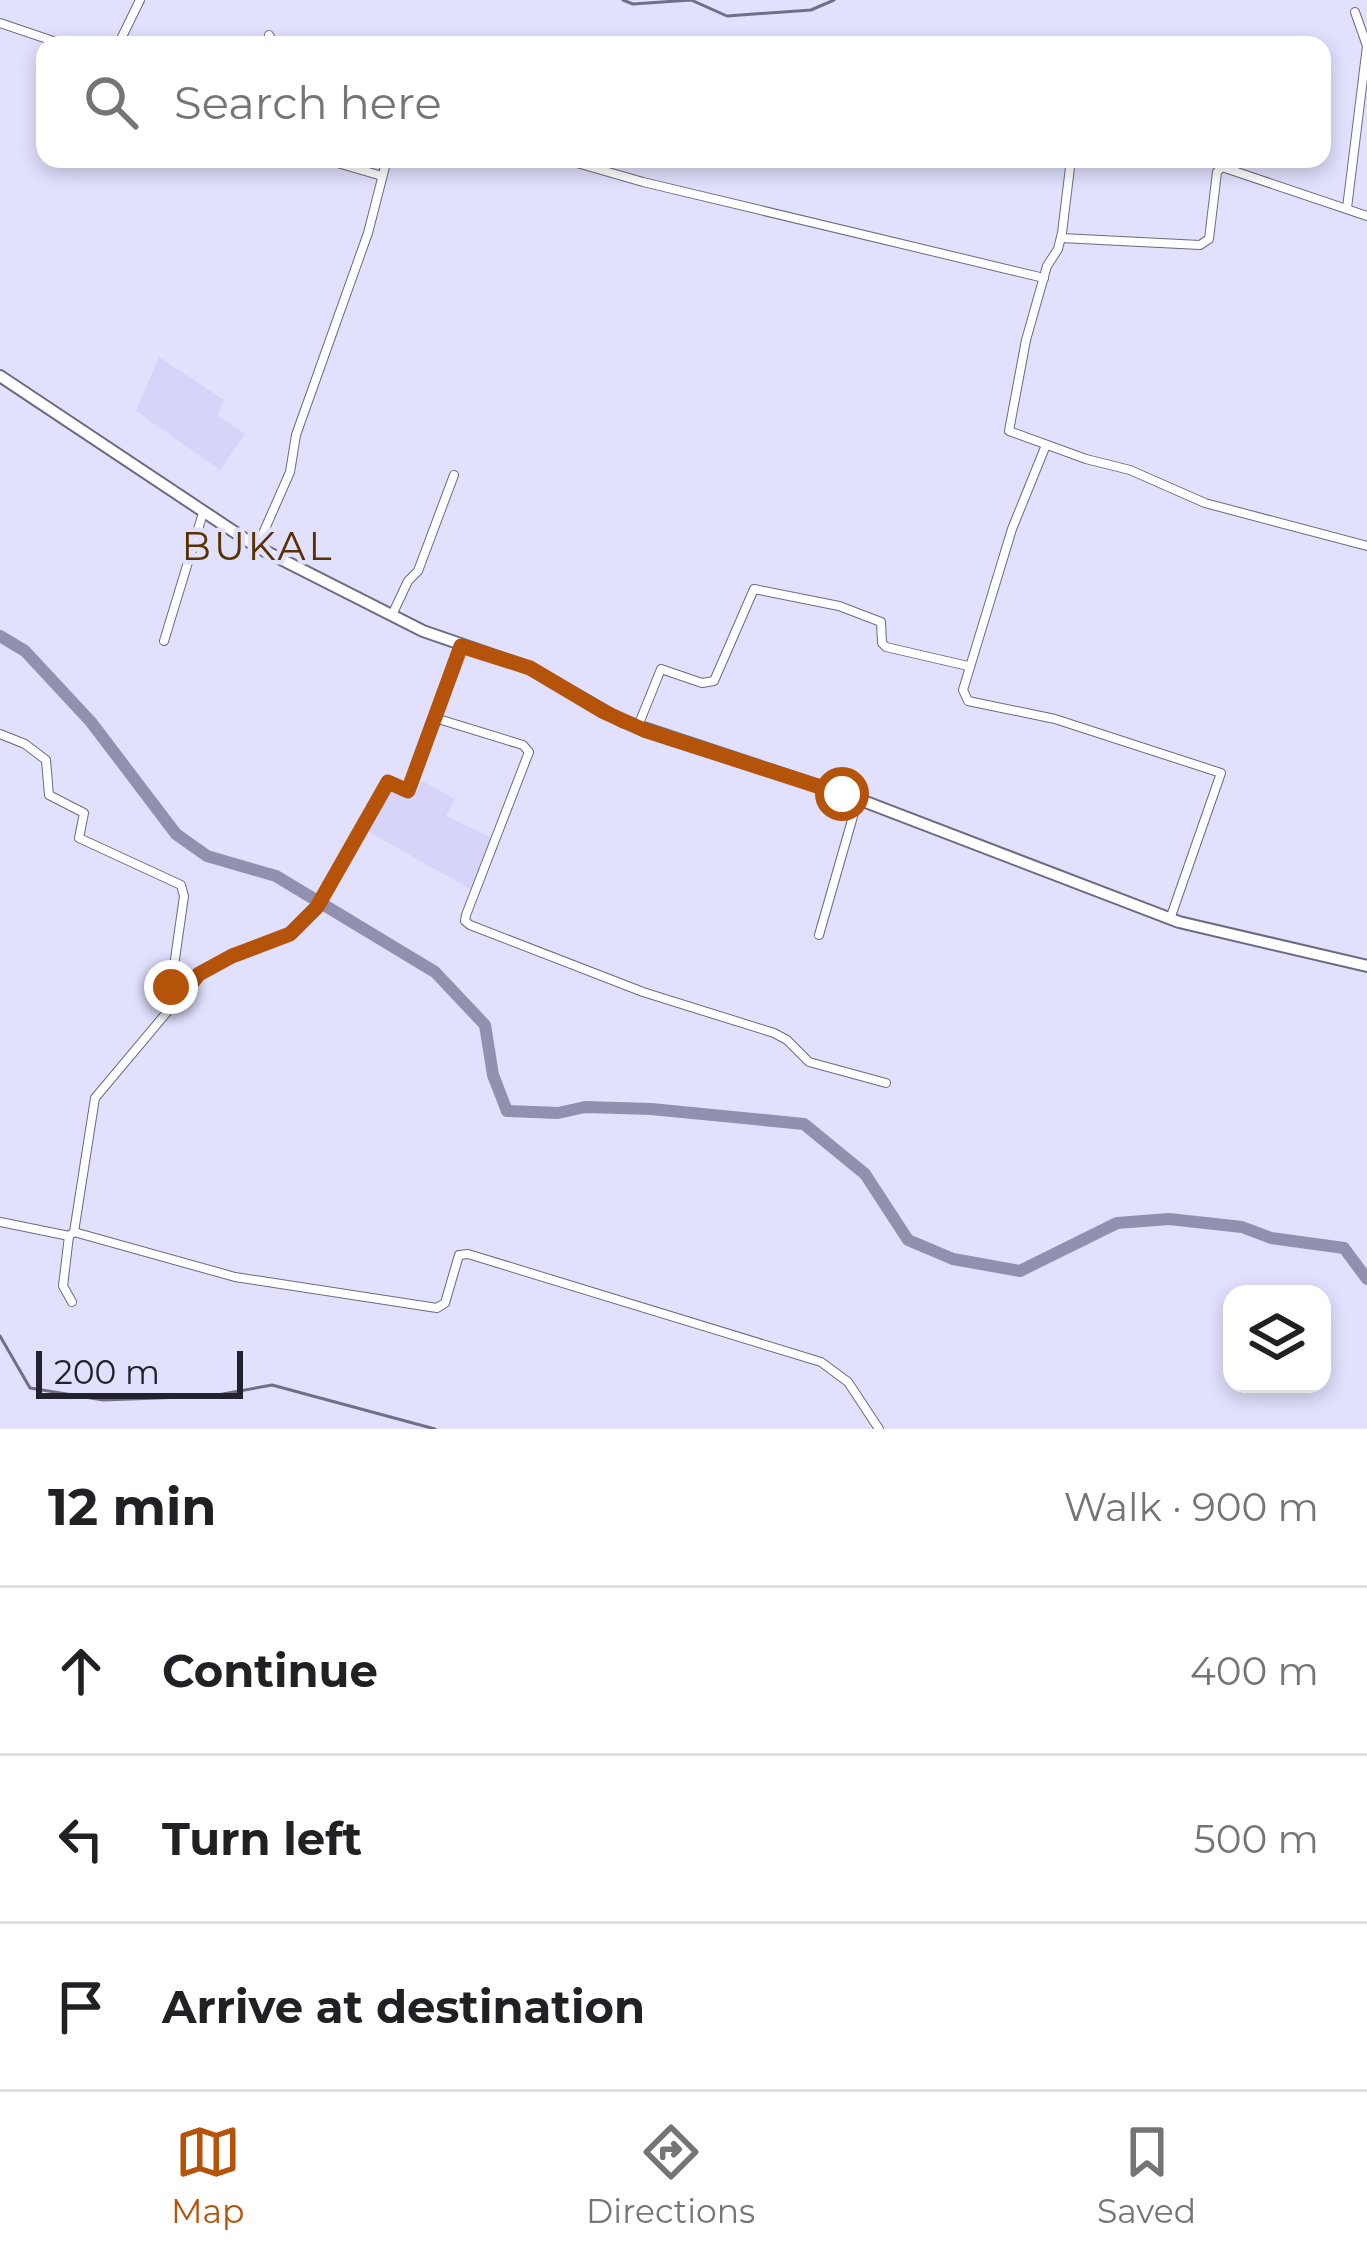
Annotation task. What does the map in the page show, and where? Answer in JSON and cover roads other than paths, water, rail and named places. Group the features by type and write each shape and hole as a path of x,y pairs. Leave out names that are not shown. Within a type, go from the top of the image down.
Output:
{"main road":[{"path":"0,376 257,548 461,646 530,668 638,728 858,799 1170,919 1367,966"}],"street":[{"path":"122,36 140,0"},
{"path":"1347,208 1367,46 1355,12"},
{"path":"0,23 38,36"},
{"path":"355,168 382,176"},
{"path":"257,548 290,472 296,435 368,233 384,168"},
{"path":"594,168 1044,278"},
{"path":"1070,168 1061,238 1026,340 1009,431 1130,470 1205,503 1367,546"},
{"path":"1061,238 1200,245 1209,239 1221,168"},
{"path":"1225,168 1367,216"},
{"path":"1046,445 1012,529 963,690 968,701 1055,719 1221,772 1170,919"},
{"path":"392,615 418,571 454,475"},
{"path":"164,641 203,513"},
{"path":"638,728 661,669 702,683 714,681 754,589 839,607 881,622 886,647 968,666"},
{"path":"72,1302 63,1286 95,1098 199,974 290,934 317,907 388,782 408,791 461,646"},
{"path":"435,718 523,745 530,752 465,921 643,992 774,1033 809,1062 886,1083"},
{"path":"0,734 46,760 49,795 84,813 80,838 181,885 184,896 171,987 175,1003"},
{"path":"819,935 858,799"},
{"path":"0,1222 72,1234 236,1277 437,1308 445,1303 459,1255 468,1254 821,1362 848,1382 879,1429"}],"waterway":[{"path":"623,0 633,4 691,0 727,16 811,10 834,0"},
{"path":"0,636 25,651 91,722 176,834 207,856 276,876 435,972 485,1025 493,1075 507,1111 651,1109 804,1124 865,1174 908,1240 953,1259 1020,1271 1117,1223 1169,1219 1242,1227 1271,1238 1344,1248 1367,1279"},
{"path":"0,1336 30,1388 103,1400 212,1396 272,1385 435,1429"}],"district":[{"name":"BUKAL","path":"258,546"}]}
